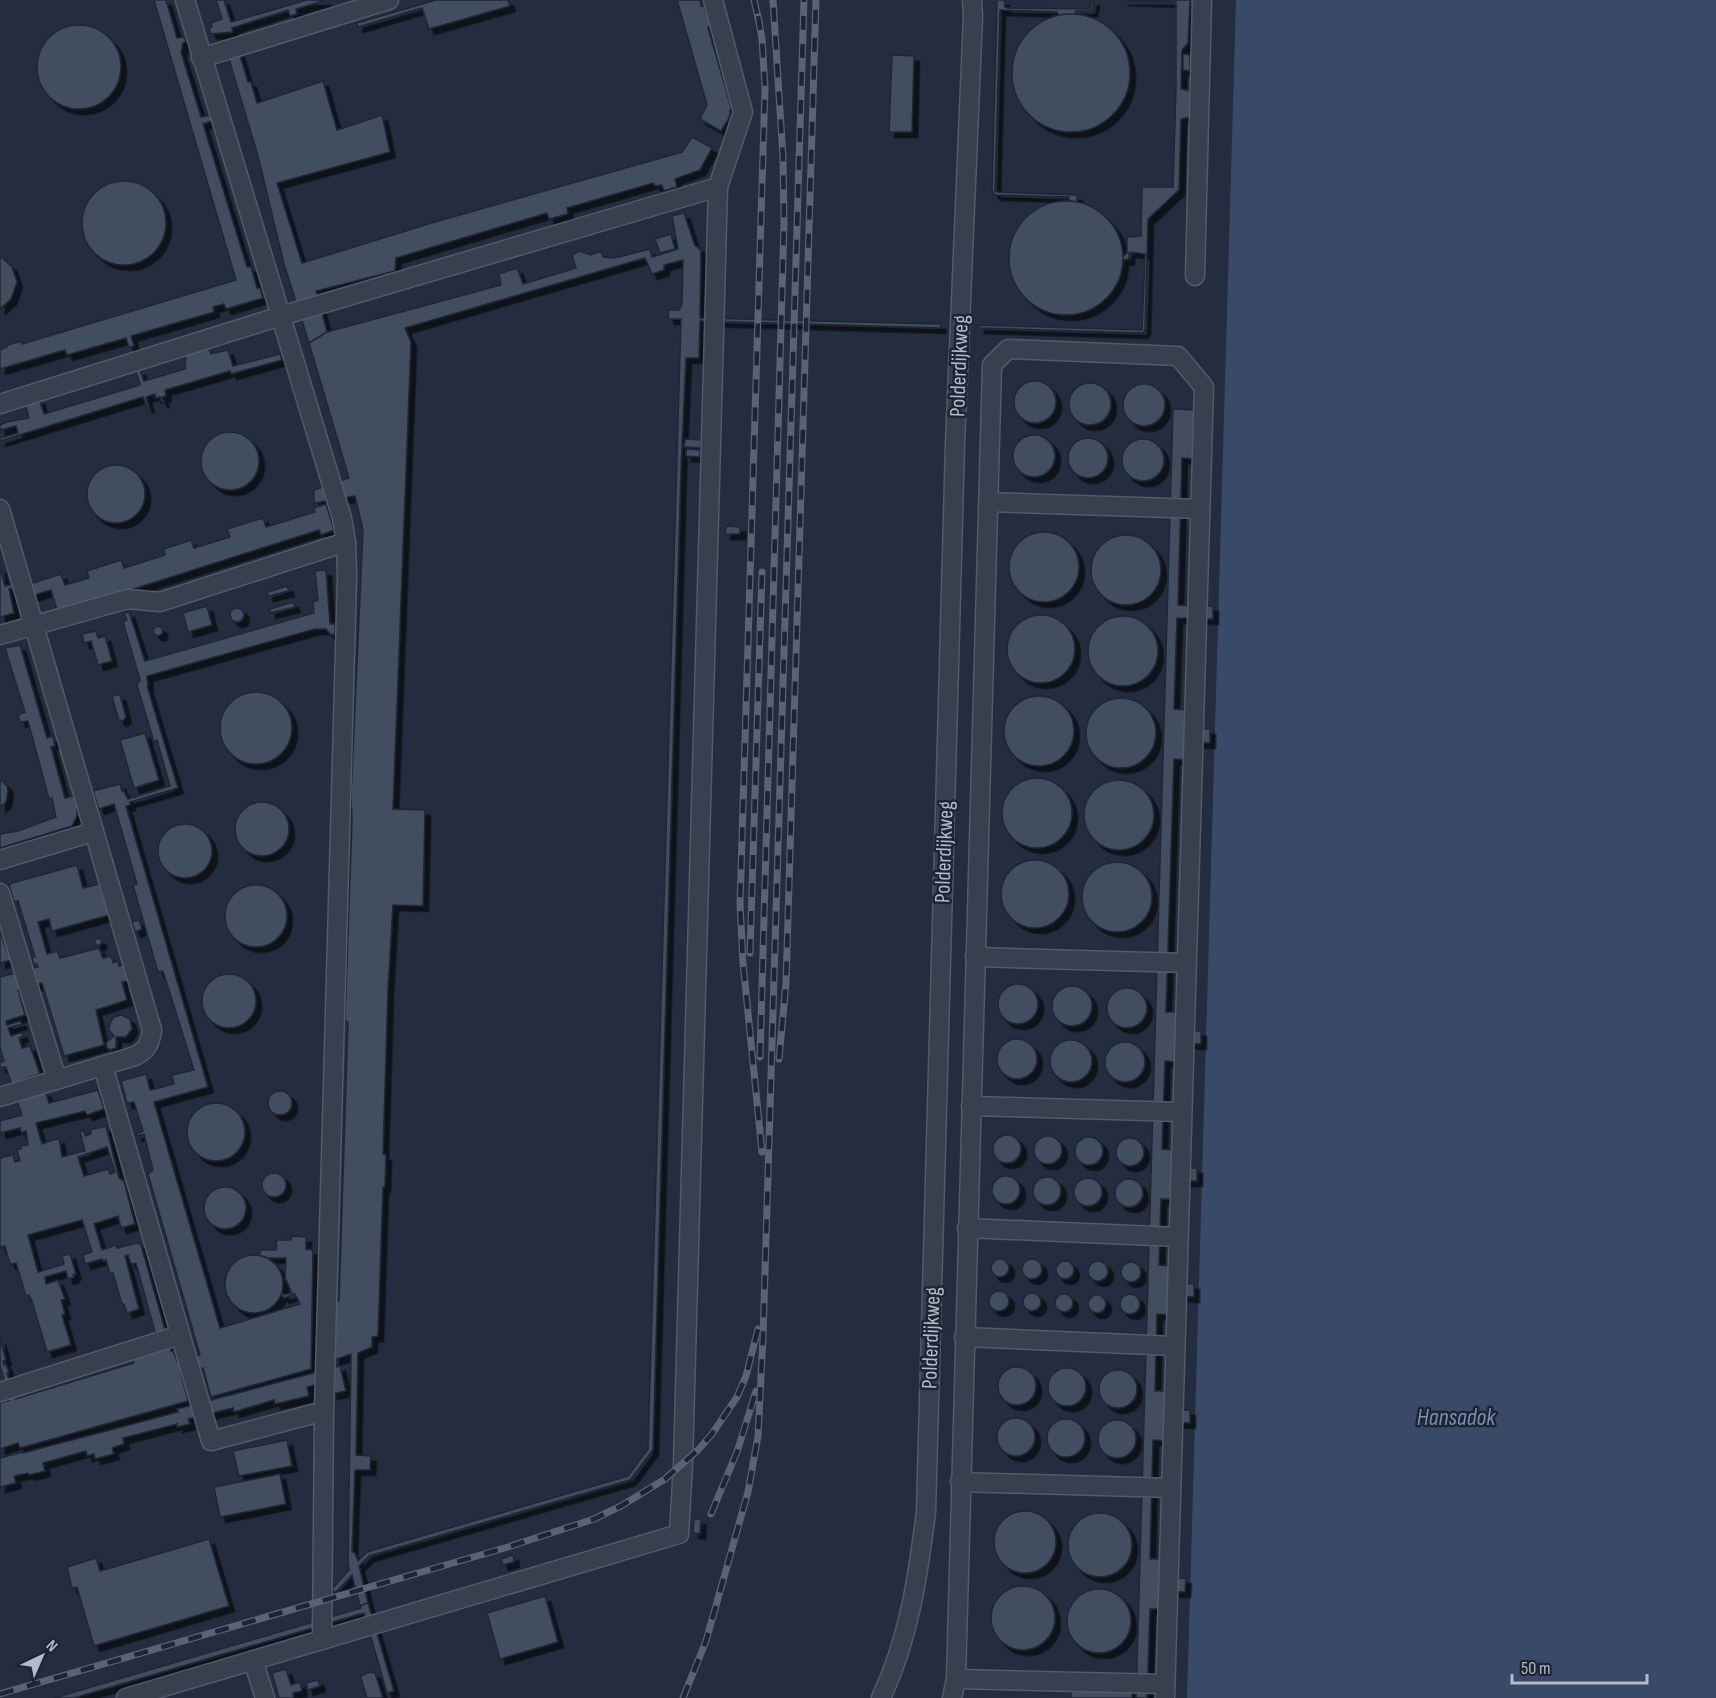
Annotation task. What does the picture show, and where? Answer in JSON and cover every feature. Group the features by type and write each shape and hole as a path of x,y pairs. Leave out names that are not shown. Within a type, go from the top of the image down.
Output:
{"street":[{"path":"185,0 342,518 346,542 324,1411 322,1640"},
{"path":"201,58 389,0"},
{"path":"126,1698 679,1534 687,1334 718,188 743,111 712,0"},
{"name":"Polderdijkweg","path":"881,1698 907,1627 919,1569 926,1512 954,468 972,0"},
{"path":"1195,276 1202,0"},
{"path":"0,404 281,316 718,188"},
{"path":"952,1698 956,1679 992,365 1008,350 1178,356 1204,387 1165,1691 956,1679"},
{"path":"989,502 1200,509"},
{"path":"0,509 152,1030 151,1041 146,1050 135,1056 0,1097"},
{"path":"0,635 128,599 160,602 346,542"},
{"path":"0,860 93,832"},
{"path":"0,893 57,1080"},
{"path":"975,957 1186,963"},
{"path":"103,1066 211,1442 324,1411"},
{"path":"970,1106 1182,1112"},
{"path":"967,1228 1178,1237"},
{"path":"0,1392 180,1335"},
{"path":"964,1337 1175,1346"},
{"path":"960,1482 1171,1488"},
{"path":"253,1660 265,1698"}],"water":[{"name":"Hansadok","path":"1236,0 1716,0 1716,1698 1187,1698"}],"building":[{"path":"154,0 166,0 177,38 184,37 186,41 183,43 181,52 201,117 211,115 212,121 203,124 247,267 251,267 257,288 260,288 263,298 226,309 224,304 213,307 214,312 131,336 134,346 129,347 126,338 67,355 65,350 0,369 0,350 7,345 22,341 22,344 236,280"},
{"path":"216,0 224,0 231,22 307,0 326,0 296,9 297,14 290,16 288,10 232,28 233,32 211,34 209,28 212,27 211,23 222,19"},
{"path":"436,0 508,0 510,6 429,29 422,8 358,27 357,23"},
{"path":"677,0 700,0 701,6 704,6 710,25 708,28 731,107 729,118 721,131 700,119 707,105"},
{"path":"997,0 1004,0 1005,7 1008,8 1090,9 1092,0 1094,0 1092,11 1076,11 1075,15 1059,16 1057,12 1000,10 995,191 1077,195 1077,202 1069,201 1069,197 995,195 992,191"},
{"path":"1123,0 1194,0 1190,1 1188,43 1182,50 1181,89 1190,91 1190,117 1181,119 1179,190 1148,219 1145,330 1143,333 979,328 979,325 1142,330 1145,254 1129,252 1129,259 1123,260 1123,256 1127,253 1127,237 1141,236 1142,187 1173,187 1176,2"},
{"path":"1071,14 1104,24 1120,40 1130,73 1120,106 1104,122 1071,132 1038,122 1022,106 1012,73 1022,40 1038,24"},
{"path":"79,25 95,28 109,37 118,51 121,67 118,83 109,97 95,106 79,109 63,106 49,97 40,83 37,67 40,51 49,37 63,28"},
{"path":"239,52 257,103 323,81 337,130 382,115 390,152 277,183 302,263 435,222 682,152 692,137 712,148 700,170 675,179 677,187 664,191 662,185 655,186 653,183 567,208 568,214 549,219 547,213 396,258 395,271 316,291 327,332 309,343 284,264 258,156 228,56"},
{"path":"1183,54 1190,55 1190,71 1183,70"},
{"path":"892,55 914,56 912,132 889,132"},
{"path":"124,181 140,184 154,193 163,207 166,223 163,239 154,253 140,262 124,265 108,262 94,253 85,239 82,223 85,207 94,193 108,184"},
{"path":"1066,201 1088,205 1098,210 1114,226 1119,236 1123,258 1119,280 1114,290 1098,306 1088,311 1066,315 1044,311 1034,306 1018,290 1013,280 1009,258 1013,236 1018,226 1034,210 1044,205"},
{"path":"684,213 695,246 701,251 700,318 940,324 941,328 700,321 699,358 686,358 681,469 653,1450 630,1480 369,1556 359,1566 368,1603 360,1606 352,1575 335,1593 332,1589 349,1570 351,1354 334,1360 336,1301 339,1301 348,1022 345,1021 351,796 363,530 355,496 314,503 314,490 349,478 309,343 327,332 501,285 499,274 517,268 523,284 576,268 572,255 580,251 591,255 601,251 603,257 614,258 650,249 652,257 678,249 672,216","holes":["645,258 652,274 664,270 664,265 683,260 682,304 679,310 669,310 668,316 669,319 681,319 648,1449 628,1476 367,1552 358,1561 355,1553 352,1552 355,1470 370,1470 371,1456 356,1455 358,1353 372,1347 372,1337 378,1336 386,1155 383,1154 388,989 393,905 423,906 425,810 393,809 411,342 405,328"]},
{"path":"671,234 675,249 660,253 655,239"},
{"path":"0,256 12,267 17,282 11,299 0,309"},
{"path":"208,348 211,354 228,350 233,366 280,354 282,360 231,374 230,371 165,390 166,396 162,397 164,402 160,397 156,398 155,394 146,397 149,407 143,397 0,441 0,438 18,433 16,426 0,430 0,425 29,418 25,403 39,399 44,414 140,385 136,371 140,370 144,381 185,369 186,354"},
{"path":"1035,381 1050,387 1056,402 1050,417 1035,423 1020,417 1014,402 1020,387"},
{"path":"1090,383 1105,389 1111,404 1105,419 1090,425 1075,419 1069,404 1075,389"},
{"path":"1144,384 1159,390 1165,405 1159,420 1144,426 1129,420 1123,405 1129,390"},
{"path":"1173,409 1198,410 1196,459 1182,458 1178,605 1213,606 1213,619 1177,618 1174,709 1189,710 1189,728 1210,729 1210,743 1188,742 1187,760 1174,759 1166,1012 1180,1012 1180,1030 1201,1031 1201,1044 1179,1043 1179,1062 1165,1061 1162,1149 1176,1150 1176,1168 1197,1168 1197,1181 1175,1181 1175,1199 1161,1199 1159,1265 1173,1266 1172,1283 1194,1284 1194,1297 1172,1296 1171,1315 1157,1314 1155,1391 1169,1391 1169,1409 1190,1410 1190,1423 1169,1422 1168,1441 1153,1440 1150,1559 1165,1559 1164,1578 1186,1578 1185,1592 1164,1591 1163,1609 1150,1609 1147,1698 1136,1698"},
{"path":"230,432 241,434 254,445 259,461 257,472 246,485 230,490 219,488 206,477 201,461 203,450 214,437"},
{"path":"1034,435 1049,441 1055,456 1049,471 1034,477 1019,471 1013,456 1019,441"},
{"path":"1088,438 1096,439 1102,444 1107,450 1107,466 1102,472 1096,477 1088,478 1080,477 1074,472 1069,466 1068,458 1069,450 1074,444 1080,439"},
{"path":"685,439 701,440 701,448 684,447"},
{"path":"1143,439 1158,445 1164,460 1158,475 1143,481 1128,475 1122,460 1128,445"},
{"path":"686,449 700,450 700,457 686,456"},
{"path":"116,465 127,467 140,478 145,494 143,505 132,518 116,523 105,521 92,510 87,494 89,483 100,470"},
{"path":"326,504 334,530 321,535 319,530 58,613 51,590 21,599 17,588 61,574 65,585 89,578 87,571 121,560 124,568 165,555 164,549 191,540 194,548 230,537 227,529 263,518 266,527 315,512 314,508"},
{"path":"726,526 740,527 740,534 725,534"},
{"path":"1044,532 1057,535 1069,542 1076,554 1079,567 1076,580 1069,592 1057,599 1044,602 1031,599 1019,592 1012,580 1009,567 1012,554 1019,542 1031,535"},
{"path":"1126,535 1139,538 1151,545 1158,557 1161,570 1158,583 1151,595 1139,602 1126,605 1113,602 1101,595 1094,583 1091,570 1094,557 1101,545 1113,538"},
{"path":"0,567 5,586 14,584 14,587 9,589 14,613 0,617"},
{"path":"326,570 330,624 335,624 335,635 330,634 326,629 315,629 147,676 147,686 178,788 130,802 130,805 126,806 208,1087 154,1102 220,1328 300,1304 295,1294 284,1298 281,1295 282,1292 284,1295 292,1293 285,1278 286,1258 267,1258 259,1255 261,1250 276,1250 277,1240 290,1240 293,1236 306,1237 306,1249 313,1250 311,1369 211,1397 203,1368 200,1369 196,1356 200,1355 148,1174 153,1170 144,1134 137,1136 136,1134 143,1131 134,1102 127,1103 121,1081 146,1074 150,1090 174,1084 172,1075 194,1070 163,971 158,972 133,885 137,884 114,804 99,809 93,791 120,784 128,799 170,786 157,740 154,742 137,685 140,680 123,622 127,620 124,613 129,612 145,661 314,613 313,602 318,600 315,571"},
{"path":"287,586 289,591 267,595 268,592"},
{"path":"293,602 295,607 270,613 270,609"},
{"path":"207,606 212,625 188,632 183,613"},
{"path":"237,608 242,610 244,615 242,620 237,622 232,620 230,615 232,610"},
{"path":"1034,615 1048,615 1060,620 1070,630 1075,649 1070,668 1060,678 1048,683 1034,683 1022,678 1012,668 1007,656 1007,642 1012,630 1022,620"},
{"path":"1123,616 1136,619 1148,626 1155,638 1158,651 1155,664 1148,676 1136,683 1123,686 1110,683 1098,676 1091,664 1088,651 1091,638 1098,626 1110,619"},
{"path":"158,627 162,631 158,635 154,631"},
{"path":"96,631 98,638 105,636 112,661 98,665 91,641 84,643 82,634"},
{"path":"20,645 47,738 53,736 55,746 51,747 65,798 74,796 77,816 72,826 0,848 0,834 18,831 56,817 28,721 20,722 18,715 25,712 5,648"},
{"path":"256,692 276,698 286,708 292,728 286,748 276,758 256,764 236,758 226,748 220,728 226,708 236,698"},
{"path":"120,695 126,717 123,721 119,720 112,697"},
{"path":"1039,696 1052,699 1064,706 1071,718 1074,731 1071,744 1064,756 1052,763 1039,766 1026,763 1014,756 1007,744 1004,731 1007,718 1014,706 1026,699"},
{"path":"1121,698 1134,701 1146,708 1153,720 1156,733 1153,746 1146,758 1134,765 1121,768 1108,765 1096,758 1089,746 1086,733 1089,720 1096,708 1108,701"},
{"path":"145,733 159,780 134,788 120,740"},
{"path":"64,749 70,772 65,773 58,750"},
{"path":"1037,778 1050,781 1062,788 1069,800 1072,813 1069,826 1062,838 1050,845 1037,848 1024,845 1012,838 1005,826 1002,813 1005,800 1012,788 1024,781"},
{"path":"0,779 7,786 8,791 6,802 0,807"},
{"path":"1119,780 1132,783 1144,790 1151,802 1154,815 1151,828 1144,840 1132,847 1119,850 1106,847 1094,840 1087,828 1084,815 1087,802 1094,790 1106,783"},
{"path":"257,802 267,802 281,810 287,819 289,829 287,839 281,848 267,856 257,856 240,844 235,834 235,824 247,807"},
{"path":"185,824 195,826 204,832 210,841 212,851 210,861 204,870 195,876 185,878 175,876 166,870 160,861 158,851 160,841 166,832 175,826"},
{"path":"1028,860 1042,860 1054,865 1064,875 1069,894 1064,913 1054,923 1042,928 1028,928 1016,923 1006,913 1001,901 1001,887 1006,875 1016,865"},
{"path":"1117,862 1130,865 1142,872 1149,884 1152,897 1149,910 1142,922 1130,929 1117,932 1104,929 1092,922 1085,910 1082,897 1085,884 1092,872 1104,865"},
{"path":"77,865 83,888 99,884 109,915 52,931 49,919 38,922 47,954 57,951 60,958 99,948 103,958 111,956 113,963 118,961 119,966 124,965 128,981 122,982 127,1000 96,1010 104,1045 64,1056 42,983 18,990 25,1015 6,1021 7,1025 20,1021 22,1024 8,1028 11,1036 22,1032 23,1036 19,1038 22,1048 30,1046 40,1074 21,1080 26,1097 45,1091 49,1103 98,1090 104,1109 87,1115 85,1111 36,1123 42,1144 59,1138 62,1157 85,1151 80,1132 84,1131 85,1136 91,1134 90,1130 106,1126 119,1178 124,1181 135,1224 121,1228 118,1216 94,1224 102,1250 116,1245 117,1248 138,1243 141,1245 171,1351 177,1361 181,1360 184,1373 181,1374 188,1401 20,1448 18,1443 0,1449 0,1403 10,1400 0,1365 0,1339 6,1360 3,1361 4,1365 6,1364 9,1373 7,1373 15,1399 134,1363 133,1359 160,1350 136,1263 131,1264 128,1255 125,1256 139,1309 127,1313 106,1260 85,1264 83,1255 92,1252 82,1220 28,1235 38,1272 64,1264 62,1256 70,1254 76,1274 73,1275 74,1277 68,1279 66,1271 45,1277 46,1284 58,1280 65,1299 61,1300 65,1314 62,1315 71,1345 47,1352 32,1301 29,1295 26,1296 16,1263 10,1264 5,1246 0,1247 0,1158 13,1155 15,1162 20,1161 17,1150 21,1149 21,1146 28,1145 26,1131 21,1133 20,1128 0,1133 0,1121 22,1115 6,1067 0,1067 0,1063 4,1061 0,1047 0,977 38,967 32,958 35,957 18,901 14,902 9,884","holes":["107,1147 115,1172 110,1174 108,1169 84,1176 78,1157"]},
{"path":"256,885 278,894 287,916 278,938 256,947 234,938 225,916 234,894"},
{"path":"139,920 142,929 135,932 132,922"},
{"path":"0,931 12,960 0,963"},
{"path":"98,938 102,942 98,946 94,942"},
{"path":"229,974 239,976 248,982 254,991 256,1001 254,1011 248,1020 239,1026 229,1028 219,1026 210,1020 204,1011 202,1001 204,991 210,982 219,976"},
{"path":"1018,984 1026,985 1032,990 1037,996 1037,1012 1032,1018 1026,1023 1018,1024 1010,1023 1004,1018 999,1012 998,1004 999,996 1004,990 1010,985"},
{"path":"1072,986 1086,992 1092,1006 1086,1020 1072,1026 1058,1020 1052,1006 1058,992"},
{"path":"1127,988 1135,989 1141,994 1146,1000 1146,1016 1141,1022 1135,1027 1127,1028 1119,1027 1113,1022 1108,1016 1107,1008 1108,1000 1113,994 1119,989"},
{"path":"121,1015 130,1019 132,1029 126,1037 116,1037 116,1048 110,1050 106,1043 114,1036 109,1030 110,1023 114,1017"},
{"path":"1017,1039 1025,1040 1031,1045 1036,1051 1036,1067 1031,1073 1025,1078 1017,1079 1009,1078 1003,1073 998,1067 997,1059 998,1051 1003,1045 1009,1040"},
{"path":"1071,1040 1086,1046 1092,1061 1086,1076 1071,1082 1056,1076 1050,1061 1056,1046"},
{"path":"1125,1042 1133,1043 1139,1048 1144,1054 1144,1070 1139,1076 1133,1081 1125,1082 1117,1081 1111,1076 1106,1070 1105,1062 1106,1054 1111,1048 1117,1043"},
{"path":"280,1091 289,1094 292,1103 289,1112 280,1115 271,1112 268,1103 271,1094"},
{"path":"216,1103 227,1105 240,1116 245,1132 243,1143 232,1156 216,1161 205,1159 192,1148 187,1132 189,1121 200,1108"},
{"path":"1007,1135 1017,1139 1021,1149 1017,1159 1007,1163 997,1159 993,1149 997,1139"},
{"path":"1048,1136 1058,1140 1062,1150 1058,1160 1048,1164 1038,1160 1034,1150 1038,1140"},
{"path":"1089,1137 1099,1141 1103,1151 1099,1161 1089,1165 1079,1161 1075,1151 1079,1141"},
{"path":"1130,1138 1140,1142 1144,1152 1140,1162 1130,1166 1120,1162 1116,1152 1120,1142"},
{"path":"274,1173 283,1176 286,1185 283,1194 274,1197 265,1194 262,1185 265,1176"},
{"path":"1006,1176 1016,1180 1020,1190 1016,1200 1006,1204 996,1200 992,1190 996,1180"},
{"path":"1047,1177 1057,1181 1061,1191 1057,1201 1047,1205 1037,1201 1033,1191 1037,1181"},
{"path":"1088,1178 1098,1182 1102,1192 1098,1202 1088,1206 1078,1202 1074,1192 1078,1182"},
{"path":"1129,1179 1139,1183 1143,1193 1139,1203 1129,1207 1119,1203 1115,1193 1119,1183"},
{"path":"225,1187 240,1193 246,1208 240,1223 225,1229 210,1223 204,1208 210,1193"},
{"path":"254,1255 265,1257 278,1268 283,1284 281,1295 270,1308 254,1313 243,1311 230,1300 225,1284 227,1273 238,1260"},
{"path":"996,1259 1004,1259 1009,1264 1007,1275 996,1277 991,1272 991,1264"},
{"path":"1032,1259 1039,1262 1042,1269 1039,1276 1032,1279 1025,1276 1022,1269 1025,1262"},
{"path":"1061,1261 1069,1261 1074,1266 1072,1277 1061,1279 1056,1274 1056,1266"},
{"path":"1098,1261 1105,1264 1108,1271 1105,1278 1098,1281 1091,1278 1088,1271 1091,1264"},
{"path":"1131,1262 1138,1265 1141,1272 1138,1279 1131,1282 1124,1279 1121,1272 1124,1265"},
{"path":"999,1291 1006,1294 1009,1301 1006,1308 999,1311 992,1308 989,1301 992,1294"},
{"path":"1028,1293 1036,1293 1041,1298 1039,1309 1028,1311 1023,1306 1023,1298"},
{"path":"1064,1294 1072,1299 1073,1303 1068,1311 1064,1312 1056,1307 1055,1303 1060,1295"},
{"path":"1130,1294 1137,1297 1140,1304 1137,1311 1130,1314 1123,1311 1120,1304 1123,1297"},
{"path":"1093,1295 1101,1295 1106,1300 1104,1311 1093,1313 1088,1308 1088,1300"},
{"path":"340,1366 346,1391 332,1394 329,1381 307,1387 309,1396 275,1404 274,1400 234,1412 233,1408 188,1419 190,1424 177,1427 177,1424 123,1438 124,1444 112,1448 114,1454 95,1459 94,1454 87,1456 86,1451 43,1463 45,1471 14,1476 16,1483 0,1487 0,1458 178,1412 177,1409"},
{"path":"1017,1367 1030,1373 1036,1386 1030,1399 1017,1405 1004,1399 998,1386 1004,1373"},
{"path":"1067,1368 1074,1369 1080,1374 1085,1380 1085,1394 1080,1400 1074,1405 1067,1406 1060,1405 1054,1400 1049,1394 1048,1387 1049,1380 1054,1374 1060,1369"},
{"path":"1118,1370 1131,1376 1137,1389 1131,1402 1118,1408 1105,1402 1099,1389 1105,1376"},
{"path":"1016,1418 1029,1424 1035,1437 1029,1450 1016,1456 1003,1450 997,1437 1003,1424"},
{"path":"1066,1419 1079,1425 1085,1438 1079,1451 1066,1457 1053,1451 1047,1438 1053,1425"},
{"path":"1117,1420 1130,1426 1136,1439 1130,1452 1117,1458 1104,1452 1098,1439 1104,1426"},
{"path":"287,1440 292,1466 239,1476 233,1451"},
{"path":"280,1474 286,1504 220,1517 214,1487"},
{"path":"1019,1511 1031,1511 1047,1520 1054,1530 1056,1542 1054,1554 1047,1564 1031,1573 1019,1573 1008,1568 999,1559 994,1548 994,1536 999,1525 1008,1516"},
{"path":"1100,1513 1118,1519 1126,1527 1132,1545 1126,1563 1118,1571 1100,1577 1082,1571 1074,1563 1068,1545 1074,1527 1082,1519"},
{"path":"694,1519 701,1519 700,1534 693,1533"},
{"path":"209,1539 229,1606 94,1646 77,1587 72,1588 67,1567 96,1558 100,1571"},
{"path":"513,1555 514,1562 503,1565 501,1559"},
{"path":"1023,1586 1041,1592 1049,1600 1055,1618 1049,1636 1041,1644 1023,1650 1005,1644 997,1636 991,1618 997,1600 1005,1592"},
{"path":"1099,1589 1117,1595 1125,1603 1131,1621 1125,1639 1117,1647 1099,1653 1081,1647 1073,1639 1067,1621 1073,1603 1081,1595"},
{"path":"545,1596 558,1642 500,1659 487,1613"},
{"path":"368,1603 394,1691 387,1693 364,1613 74,1698 54,1698 361,1608 360,1606"},
{"path":"286,1669 291,1685 300,1682 302,1691 293,1693 294,1698 279,1698 272,1673"},
{"path":"370,1672 375,1673 383,1698 367,1698 361,1676"},
{"path":"318,1680 320,1686 308,1690 306,1683"},
{"path":"1071,1688 1132,1689 1132,1698 1071,1698"}],"railway":[{"path":"754,0 759,22"},
{"path":"760,1057 784,223 783,158 773,0"},
{"path":"683,1698 706,1641 748,1492 758,1436 763,1337 804,0"},
{"path":"779,1059 786,983 816,0"},
{"path":"758,16 765,88 740,904 743,963 762,1152"},
{"path":"750,953 762,572"},
{"path":"0,1694 508,1547 594,1519 621,1506 665,1479 698,1450 712,1434 737,1397 746,1376 758,1329"},
{"path":"711,1514 737,1452 756,1391"}]}
